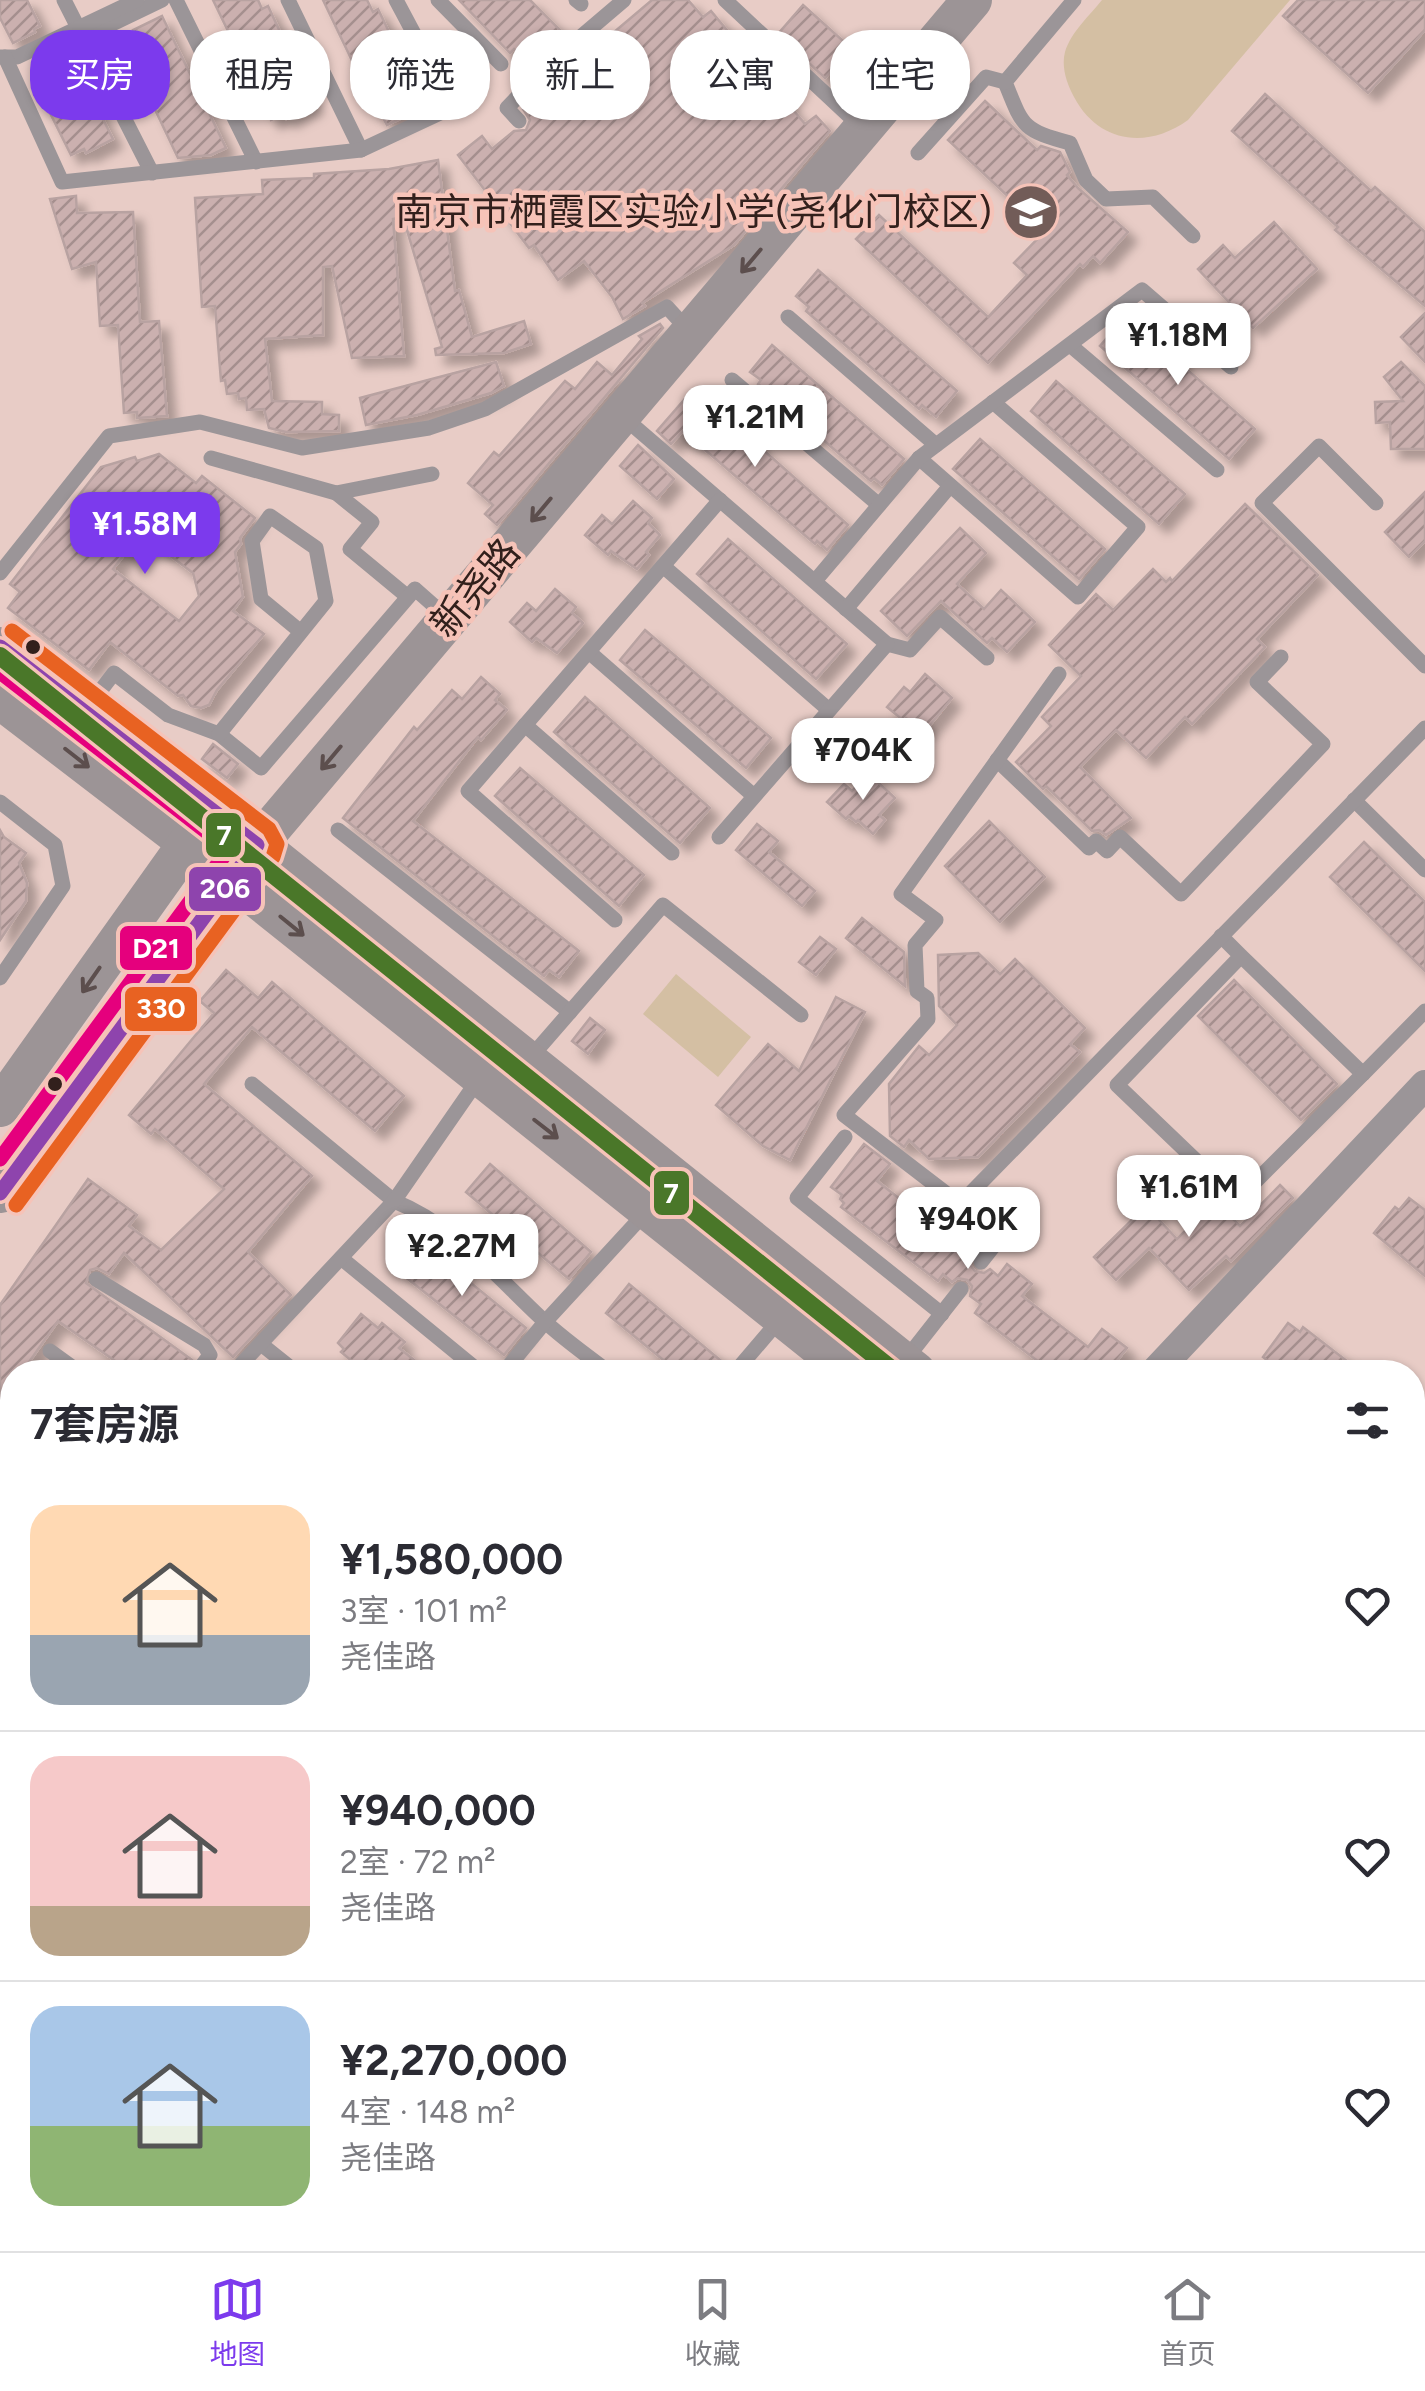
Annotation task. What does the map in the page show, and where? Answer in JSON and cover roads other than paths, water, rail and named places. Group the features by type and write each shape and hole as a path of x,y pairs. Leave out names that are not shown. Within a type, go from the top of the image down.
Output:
{"main road":[{"name":"新尧路","path":"0,1193 232,878 432,623 622,414 972,0"},
{"path":"0,648 217,812 901,1360"},
{"path":"0,699 232,878 836,1360"},
{"path":"0,1107 188,844 217,812"}],"street":[{"path":"1166,1360 1425,1085"}],"lane":[{"path":"64,0 79,30"},
{"path":"86,30 138,0"},
{"path":"88,30 162,0"},
{"path":"176,0 256,162"},
{"path":"288,0 360,150"},
{"path":"30,53 17,58 2,57 62,182 360,150 453,107 396,0"},
{"path":"438,0 501,64"},
{"path":"519,121 507,108 550,63 624,0"},
{"path":"725,0 863,129"},
{"path":"1005,82 1074,0"},
{"path":"918,152 986,77 1005,82"},
{"path":"1005,82 1020,120 1035,134 1070,144 1086,180 1106,199 1152,196 1193,236"},
{"path":"125,120 152,173"},
{"path":"815,582 919,458 1142,290 1231,366"},
{"path":"0,572 109,436 200,422 302,448 429,428 485,409 667,308 690,333"},
{"path":"788,317 936,445"},
{"path":"1070,345 1217,470"},
{"path":"732,380 879,505"},
{"path":"919,458 1078,597 1138,528 994,402"},
{"path":"622,414 887,644 910,650 940,617 986,658"},
{"path":"1376,502 1319,446 1262,503 1425,666"},
{"path":"211,458 336,493 372,522 350,549 432,623"},
{"path":"336,493 432,474"},
{"path":"846,609 950,486"},
{"path":"615,920 468,791 720,500"},
{"path":"219,734 326,601 316,548 270,516 252,540 261,599 301,632"},
{"path":"663,566 829,710"},
{"path":"85,712 114,673 168,716 219,734 261,768 415,590 432,623"},
{"path":"719,836 887,644"},
{"path":"589,652 754,796"},
{"path":"997,760 1089,848 1096,840 1107,851 1120,837 1180,894 1323,744 1258,682 1280,657"},
{"path":"981,1262 1000,1238 844,1116 928,1019 927,998 917,992 915,945 936,920 901,894 1059,674"},
{"path":"525,726 672,852"},
{"path":"960,1204 1425,728"},
{"path":"1354,800 1425,870"},
{"path":"0,802 55,845 63,886 0,978"},
{"path":"338,830 570,1012"},
{"path":"527,1061 663,905 801,1015"},
{"path":"1221,936 1363,1074"},
{"path":"1241,956 1118,1084 1232,1195 1244,1193 1425,1010"},
{"path":"246,1360 394,1201 480,1077"},
{"path":"252,1084 394,1201 421,1212 462,1241 545,1322 594,1360"},
{"path":"845,1137 797,1198 942,1314"},
{"path":"514,1360 648,1210"},
{"path":"341,1258 465,1360"},
{"path":"96,1280 204,1345 210,1355 206,1360"},
{"path":"914,1360 961,1289"},
{"path":"745,1360 782,1318"},
{"path":"261,1344 281,1360"},
{"path":"50,1352 62,1360"}],"place":[{"name":"南京市栖霞区实验小学(尧化门校区)","path":"1031,212"}]}
